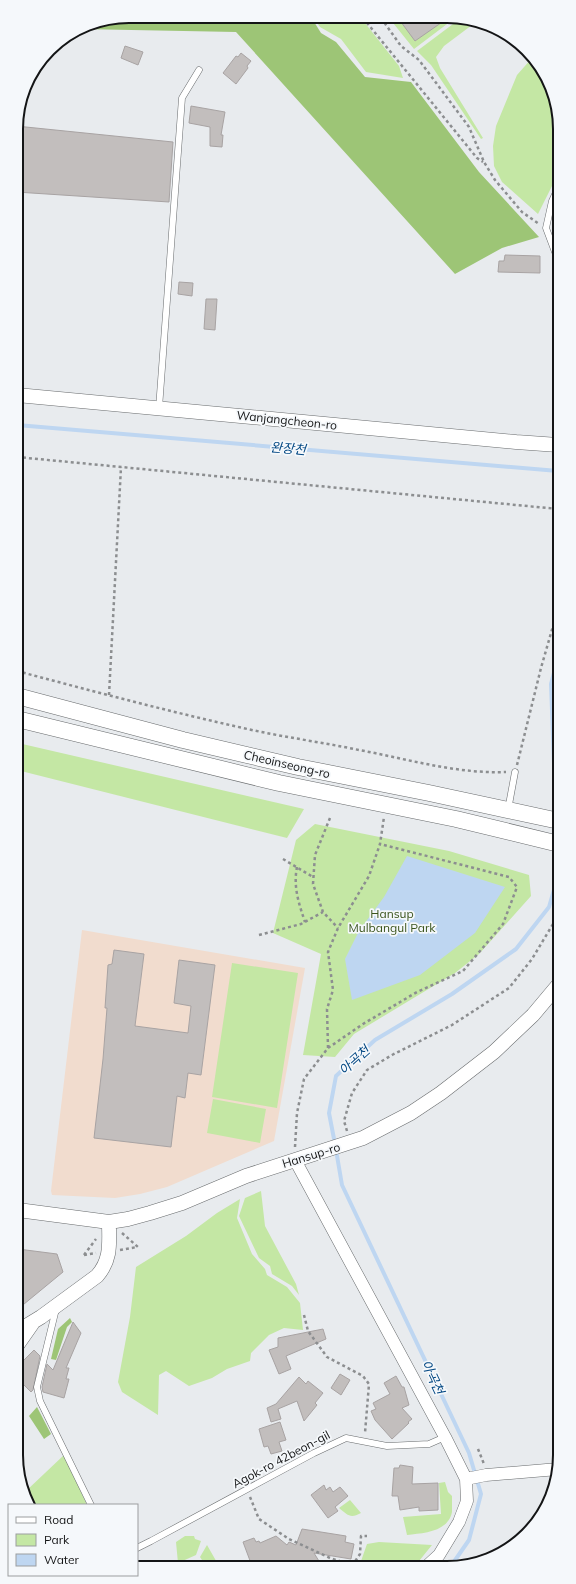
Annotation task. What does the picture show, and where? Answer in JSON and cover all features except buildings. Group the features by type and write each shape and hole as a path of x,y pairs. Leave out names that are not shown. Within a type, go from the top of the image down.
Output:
{"main road":[{"name":"Cheoinseong-ro","path":"23,698 183,740 298,767 553,820"},
{"name":"Cheoinseong-ro","path":"23,720 279,783 456,819 553,843"}],"street":[{"name":"Wanjangcheon-ro","path":"23,396 553,445"},
{"name":"Hansup-ro","path":"23,1211 110,1222 143,1215 170,1207 227,1182 316,1154 369,1135 411,1113 441,1093 512,1037 553,991"},
{"path":"295,1160 445,1437 466,1479 466,1501 459,1522 439,1555 432,1561"},
{"path":"23,1328 97,1276 105,1266 109,1251 110,1222"},
{"path":"23,1337 33,1322"},
{"path":"466,1479 486,1475 552,1470"}],"lane":[{"path":"159,408 182,98 199,70"},
{"path":"553,199 546,228 553,247"},
{"path":"515,772 515,812"},
{"path":"57,1304 37,1386 40,1401 91,1504"},
{"name":"Agok-ro 42beon-gil","path":"138,1548 346,1438 387,1446 429,1444 445,1437"}],"path":[{"path":"367,23 477,158 484,162"},
{"path":"385,23 401,46 419,60 469,127 484,162 495,180 522,212 546,228"},
{"path":"23,458 553,509"},
{"path":"109,695 121,467"},
{"path":"23,673 244,728 361,750 422,764 483,773 515,772 530,719 553,623"},
{"path":"328,1048 327,1009 333,990 328,952 338,928 369,876 380,844 386,805"},
{"path":"330,818 315,855 313,884 323,912 338,928"},
{"path":"295,1160 294,1141 297,1112 304,1079 328,1048 363,1024 417,992 463,971 503,924 517,887 508,877 380,844"},
{"path":"284,859 314,877"},
{"path":"297,867 295,879 297,898 305,922"},
{"path":"259,935 305,922 323,912"},
{"path":"348,1143 344,1121 352,1093 368,1070 392,1055 452,1026 509,988 532,959 553,924"},
{"path":"304,1315 308,1331 327,1357 364,1376 369,1384 364,1441"},
{"path":"247,1490 259,1519 289,1539 339,1561"},
{"path":"356,1561 360,1554 361,1536 367,1536"}],"shaded area":[{"path":"82,930 305,968 274,1141 167,1187 140,1194 115,1198 52,1195 51,1191"}],"green space":[{"path":"122,23 315,23 321,33 336,42 365,77 411,82 479,172 539,237 502,248 455,274 236,32 94,29"},
{"path":"317,23 365,23 399,66 403,78 366,72 341,39 320,27"},
{"path":"393,23 448,23 414,49"},
{"path":"454,23 471,26 444,46 436,57 440,68 483,138 481,139 431,65 417,51"},
{"path":"529,62 545,88 551,108 553,129 553,184 538,214 502,182 494,166 493,146 496,126 517,75"},
{"path":"23,744 304,809 287,838 23,772"},
{"name":"Hansup Mulbangul Park","path":"315,824 449,851 529,875 531,896 479,954 455,973 354,1034 335,1057 303,1055 321,954 273,933 296,840"},
{"path":"232,963 298,973 277,1108 212,1097"},
{"path":"213,1099 266,1109 260,1143 207,1133"},
{"path":"261,1191 265,1226 296,1284 299,1295 292,1286 272,1274 270,1266 259,1258 239,1216 245,1198"},
{"path":"240,1199 237,1218 252,1254 265,1269 267,1275 287,1287 300,1303 303,1330 284,1328 269,1335 251,1353 250,1361 227,1369 212,1378 189,1386 166,1371 159,1375 158,1415 122,1392 118,1382 130,1317 136,1267 186,1236 217,1213"},
{"path":"70,1318 72,1322 67,1327 56,1360 51,1359 58,1329"},
{"path":"37,1407 51,1434 44,1439 29,1416"},
{"path":"64,1455 87,1504 35,1504 29,1488"},
{"path":"445,1482 448,1492 452,1496 452,1512 450,1519 440,1528 428,1532 407,1535 403,1517 441,1514 439,1483"},
{"path":"350,1500 361,1513 352,1516 339,1508"},
{"path":"185,1536 194,1536 195,1539 201,1541 196,1555 182,1561 178,1561 176,1542"},
{"path":"379,1542 432,1545 419,1561 361,1561 367,1544"},
{"path":"207,1545 216,1561 203,1561 200,1557"}],"water":[{"path":"407,856 505,887 475,933 420,975 352,1000 345,959 359,931 384,897"}],"waterway":[{"name":"완장천","path":"23,426 553,471"},
{"name":"아곡천","path":"553,676 551,684 553,737"},
{"name":"아곡천","path":"335,1144 329,1113 336,1076 375,1040 452,994 516,949 549,907 553,893"},
{"name":"아곡천","path":"336,1150 342,1185 469,1453 481,1494 469,1540 455,1561"}]}
